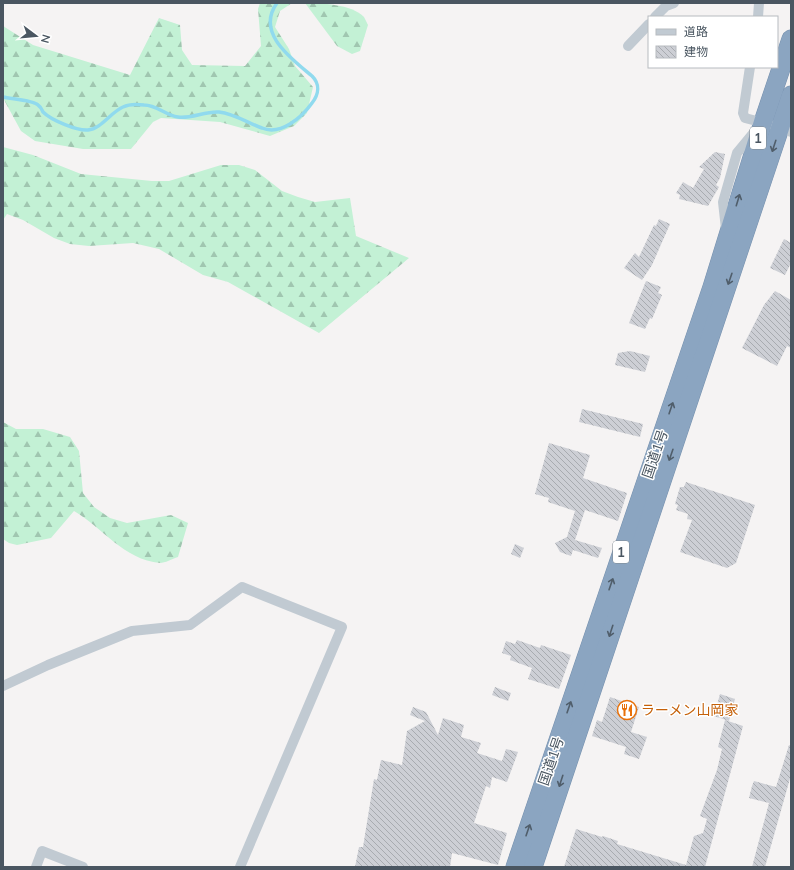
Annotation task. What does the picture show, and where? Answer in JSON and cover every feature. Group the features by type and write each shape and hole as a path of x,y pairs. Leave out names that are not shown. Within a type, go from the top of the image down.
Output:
{"highway":[{"name":"国道1号","path":"515,867 564,748 634,540 763,122 791,39"},
{"name":"国道1号","path":"651,488 786,129 791,95"},
{"name":"国道1号","path":"533,867 564,748"}],"street":[{"path":"656,16 666,6 674,3"},
{"path":"758,16 759,3"},
{"path":"628,46 648,25"},
{"path":"750,68 743,113 745,118 786,129"},
{"path":"727,237 723,202 737,153 763,122"},
{"path":"3,686 48,665 132,631 190,625 242,587 342,627 240,867"},
{"path":"36,867 42,851 83,867"}],"green space":[{"path":"260,3 292,3 280,11 275,27 289,49 295,66 313,87 307,113 294,126 270,136 220,122 161,118 153,122 131,149 83,149 35,141 21,131 3,98 3,26 33,45 130,75 159,18 180,25 182,50 192,65 245,66 261,46 258,9"},
{"path":"305,3 336,5 352,9 364,17 368,25 360,51 352,54 337,46"},
{"path":"3,147 33,155 81,174 152,181 169,181 221,165 239,165 255,170 282,191 298,197 315,202 350,198 356,236 409,258 319,333 228,282 203,275 159,249 133,243 89,246 70,244 54,238 23,220 7,214 3,220"},
{"path":"3,422 16,429 43,429 70,437 79,451 83,493 94,507 110,518 127,523 171,515 188,523 178,557 160,563 147,561 135,556 114,542 74,511 51,538 17,545 9,543 3,539"}],"building":[{"path":"715,152 725,154 720,178 716,185 719,187 708,206 679,199 680,195 676,193 683,182 693,188 704,169 699,167"},
{"path":"659,219 670,224 652,265 642,280 624,268 635,253 639,257 654,225 656,226"},
{"path":"784,239 791,243 791,263 785,275 770,268"},
{"path":"646,281 661,287 658,293 662,295 652,319 650,318 645,329 629,323"},
{"path":"775,291 791,300 791,348 787,346 777,366 742,348 764,305"},
{"path":"630,351 650,356 645,372 615,365 618,353"},
{"path":"582,409 643,424 640,437 579,422"},
{"path":"549,443 590,455 583,478 627,493 618,521 585,510 575,540 602,548 598,558 573,550 571,556 560,552 555,543 567,537 575,511 548,502 549,498 535,494"},
{"path":"686,482 755,505 736,563 727,568 680,552 692,520 687,519 688,514 676,510 678,505 675,504 680,487 684,487"},
{"path":"515,544 524,548 520,558 511,554"},
{"path":"517,640 540,648 541,645 571,655 559,689 528,679 532,668 510,660 511,656 502,653 506,641 515,644"},
{"path":"495,687 511,693 508,701 492,695"},
{"path":"720,694 735,699 729,721 714,716"},
{"path":"610,697 639,707 631,732 647,737 639,759 624,754 626,747 592,736 597,720 602,722"},
{"path":"413,707 426,712 438,735 443,718 464,725 461,737 481,743 477,753 502,761 506,749 518,752 507,782 492,777 490,788 486,786 474,823 507,833 498,865 452,853 450,867 355,867 359,847 363,847 374,779 377,780 381,760 402,765 407,731 425,721 410,715"},
{"path":"725,720 743,726 705,867 564,867 576,829 602,837 603,836 618,841 617,844 686,865 694,836 703,833 707,819 700,816 717,770 722,749 718,747"},
{"path":"789,745 791,746 791,775 765,867 752,867 769,803 749,798 752,786 754,781 776,787"}],"waterway":[{"path":"3,97 35,103 43,112 52,118 71,127 83,130 93,129 102,124 119,109 128,105 136,104 149,105 178,117 188,117 219,112 269,130 284,127 303,114 314,100 318,89 315,79 286,53 273,35 270,25 271,14 277,3"}],"place":[{"name":"ラーメン山岡家","path":"627,710"}]}
